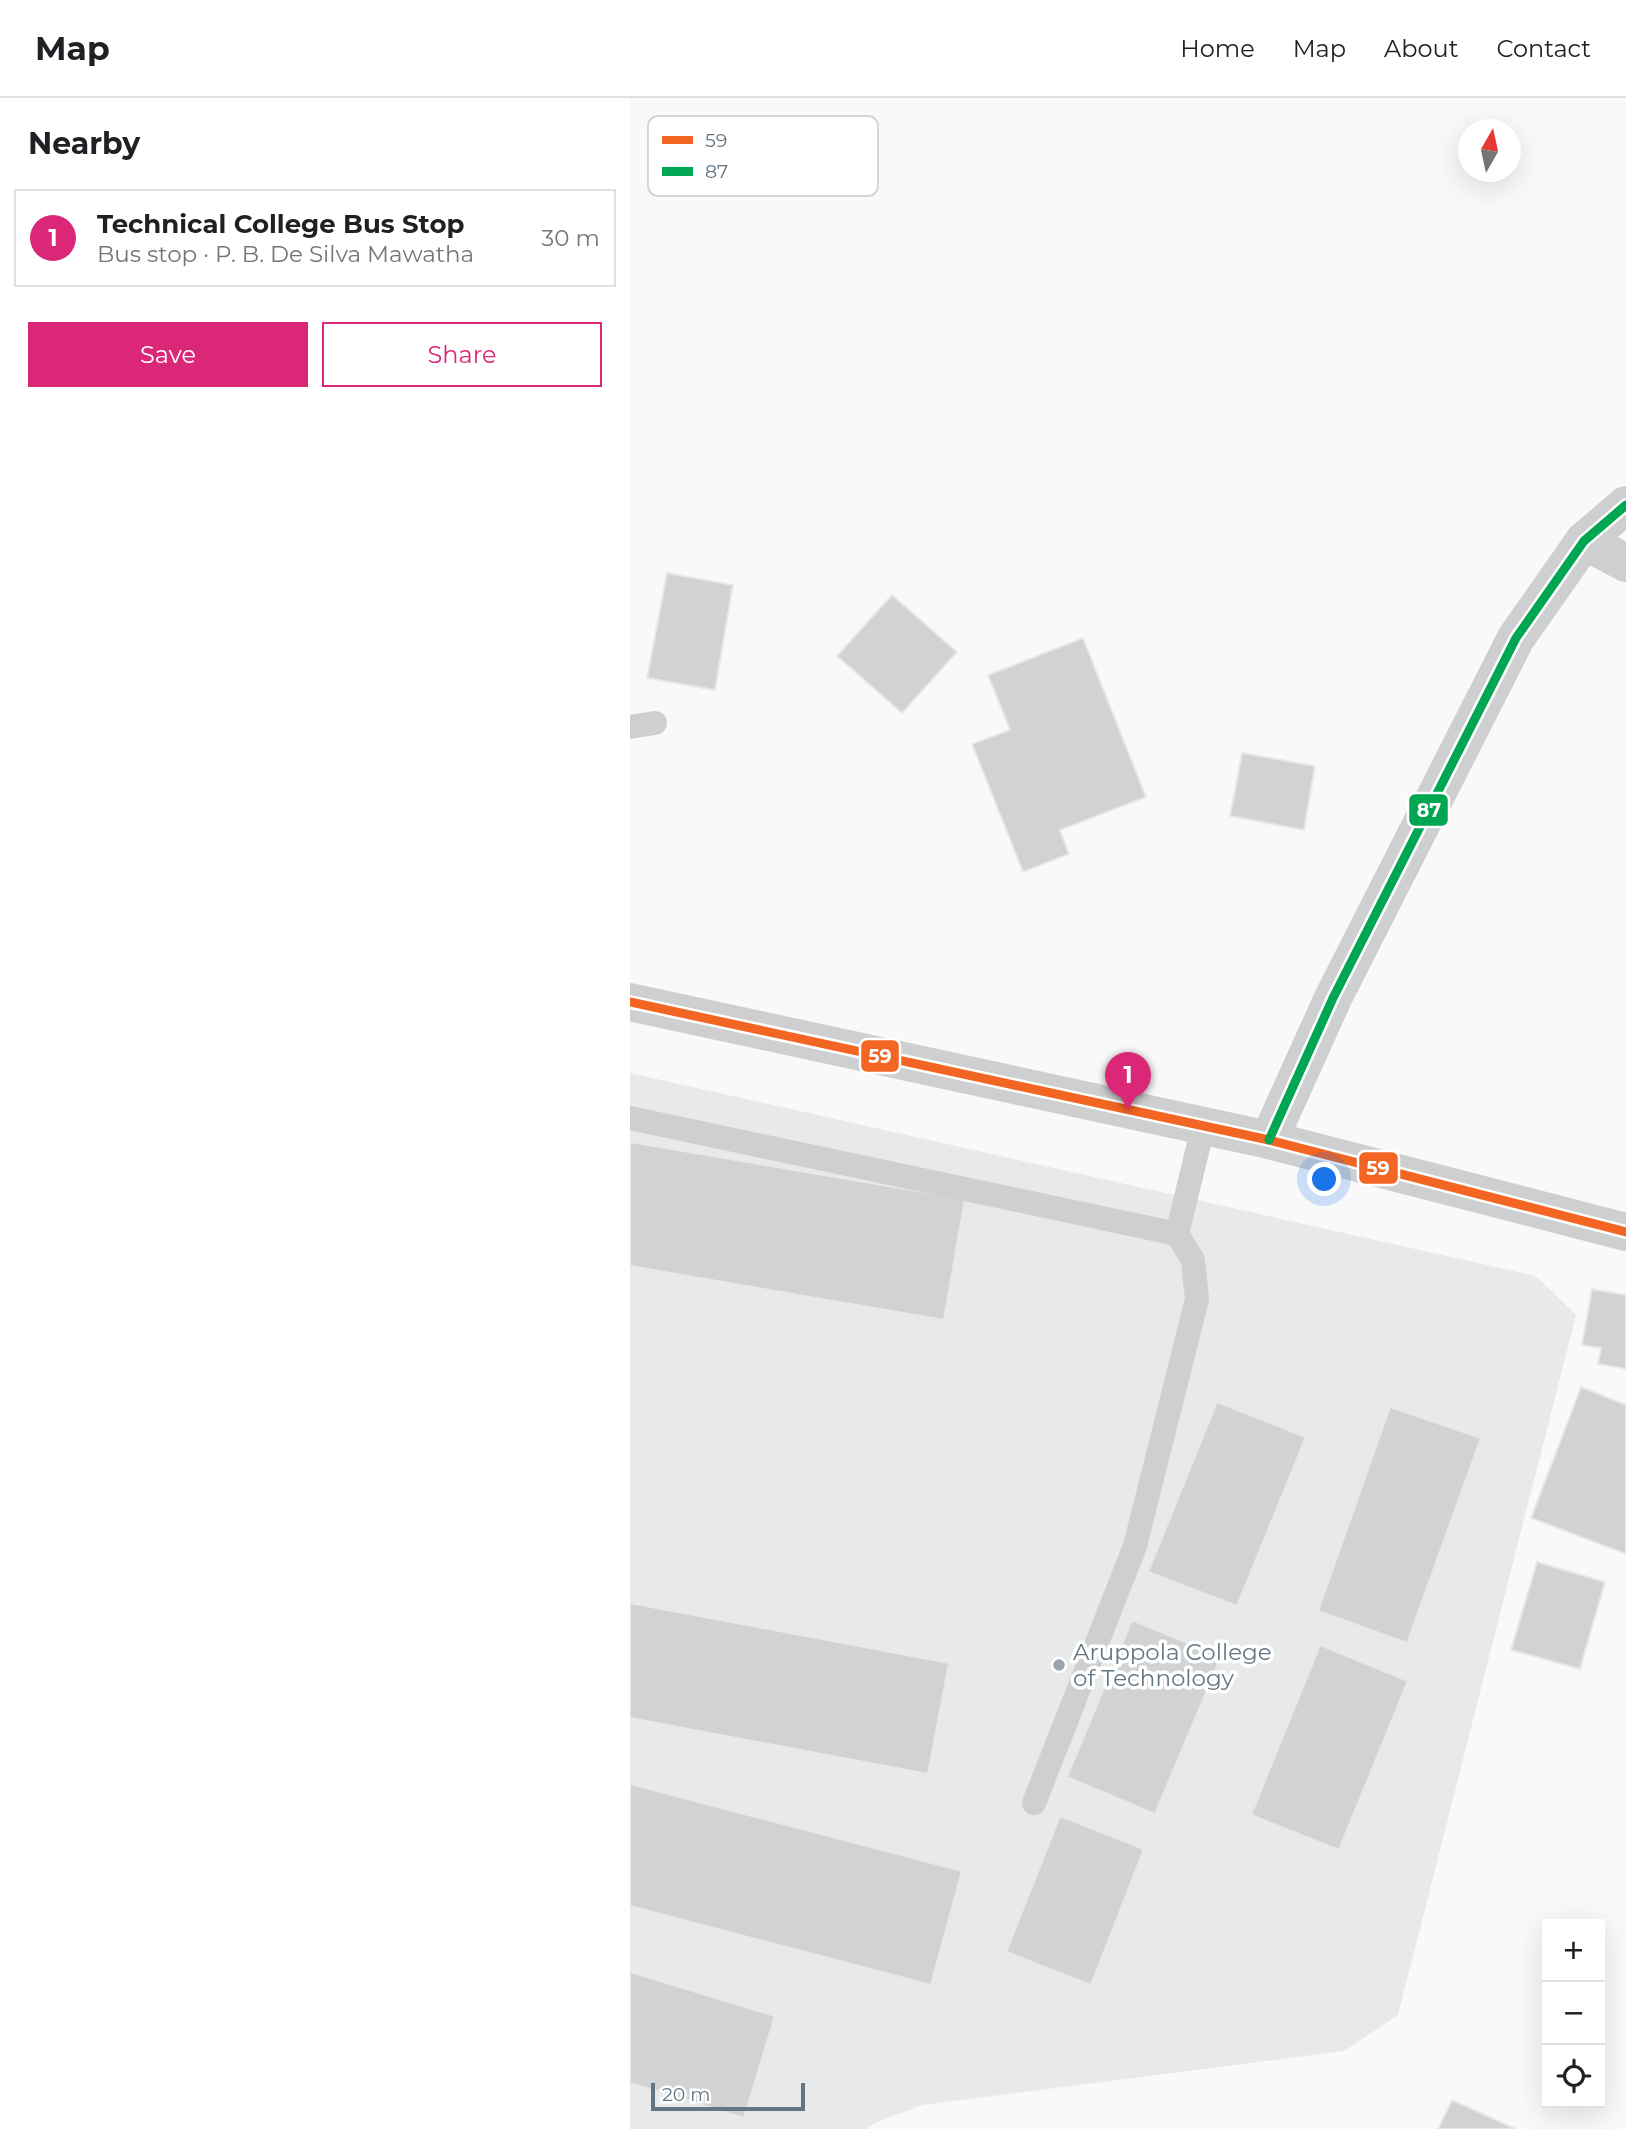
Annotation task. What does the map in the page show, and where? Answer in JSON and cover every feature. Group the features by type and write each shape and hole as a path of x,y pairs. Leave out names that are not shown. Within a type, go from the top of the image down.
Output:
{"street":[{"path":"1269,1140 1333,998 1516,638 1584,541 1626,505"},
{"path":"1584,541 1626,563"},
{"path":"630,1002 1269,1140 1626,1232"}],"lane":[{"path":"630,727 655,723"},
{"path":"630,1118 1177,1234"},
{"path":"1034,1803 1138,1533 1197,1299 1192,1260 1177,1234 1203,1126"}],"shaded area":[{"name":"Aruppola College of Technology","path":"630,1073 1536,1276 1576,1315 1398,2015 1344,2051 922,2105 866,2129 630,2129"}],"building":[{"path":"667,573 733,585 715,690 647,678"},
{"path":"892,595 957,652 902,713 837,656"},
{"path":"1083,638 1146,797 1060,830 1069,854 1023,872 972,744 1010,730 988,675"},
{"path":"1242,753 1315,766 1304,830 1230,816"},
{"path":"630,1142 965,1199 944,1320 630,1266"},
{"path":"1592,1289 1626,1295 1626,1369 1598,1364 1601,1348 1582,1345"},
{"path":"1581,1387 1626,1405 1626,1554 1531,1518"},
{"path":"1217,1402 1306,1437 1237,1606 1148,1572"},
{"path":"1390,1407 1481,1438 1407,1643 1318,1611"},
{"path":"1537,1562 1605,1582 1580,1669 1511,1650"},
{"path":"630,1603 949,1663 928,1774 630,1718"},
{"path":"1132,1620 1221,1657 1155,1814 1067,1777"},
{"path":"1320,1645 1408,1681 1339,1850 1251,1815"},
{"path":"630,1784 962,1871 931,1985 630,1906"},
{"path":"1060,1816 1144,1849 1091,1985 1006,1952"},
{"path":"630,1972 775,2016 744,2118 630,2083"},
{"path":"1452,2100 1516,2129 1438,2129"}],"transit line":[{"name":"87","path":"1269,1140 1333,998 1516,638 1584,541 1626,505"},
{"name":"59","path":"630,1002 1269,1140 1626,1232"}],"place":[{"name":"Technical College Bus Stop","path":"1128,1110"},
{"name":"Aruppola College of Technology","path":"1059,1665"}]}
